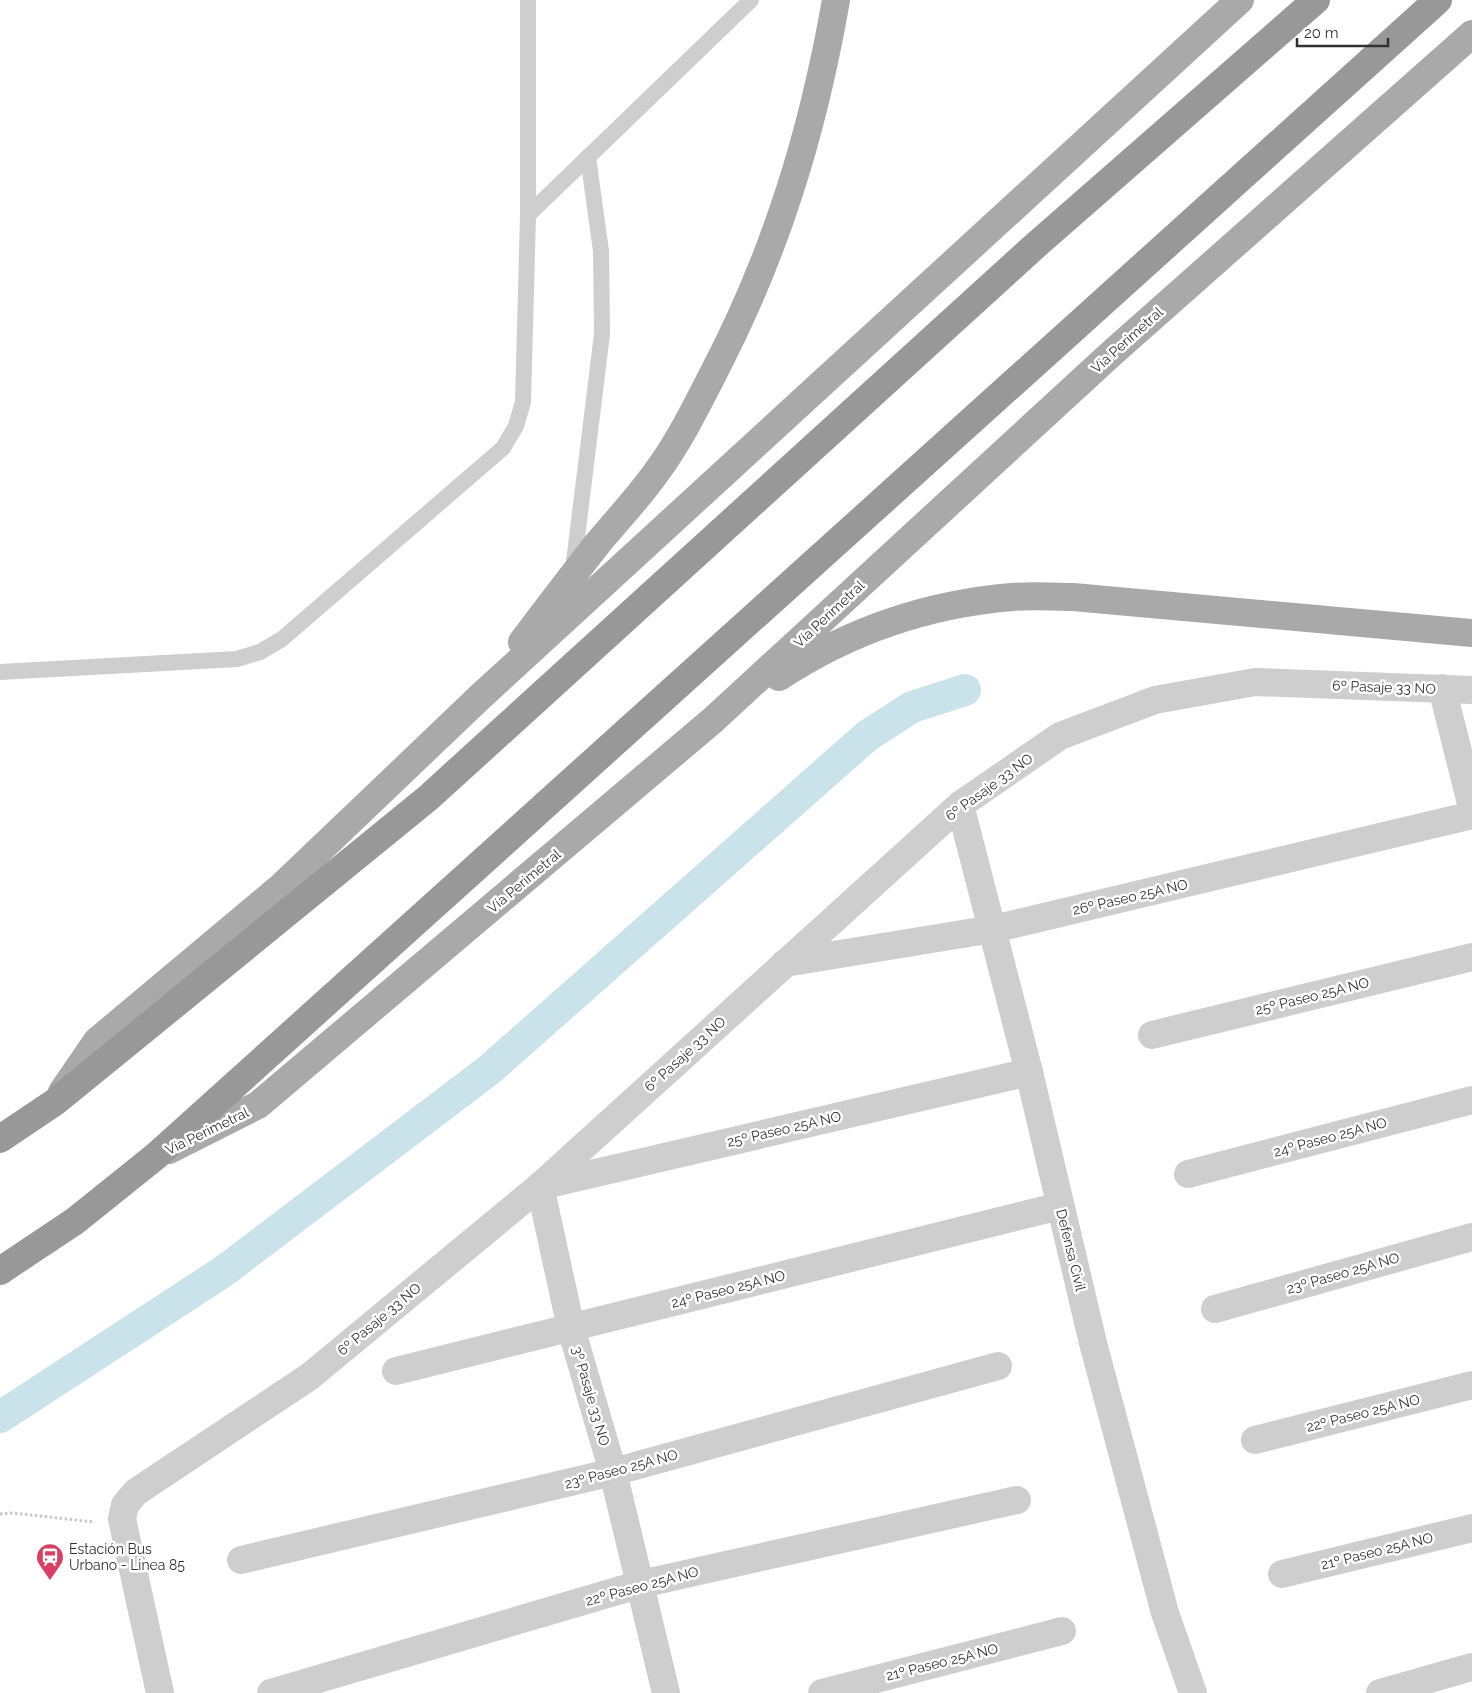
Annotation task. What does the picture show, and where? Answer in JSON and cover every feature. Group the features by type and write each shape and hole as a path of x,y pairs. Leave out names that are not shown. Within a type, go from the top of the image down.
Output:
{"highway":[{"path":"0,1139 55,1102 428,798 1022,258 1316,0"},
{"name":"Vía Perimetral","path":"0,1271 75,1222 156,1156 1438,0"}],"main road":[{"path":"482,696 572,575 658,470 697,406 737,328 768,255 791,191 812,122 826,61 836,0"},
{"path":"55,1102 97,1041 282,886 482,696 1240,0"},
{"name":"Vía Perimetral","path":"156,1156 258,1105 713,720 1112,353 1472,34"},
{"path":"713,720 814,654 868,630 951,606 1013,596 1073,596 1472,633"}],"street":[{"name":"6º Pasaje 33 NO","path":"122,1519 125,1505 136,1492 309,1377 540,1186 960,805 1060,736 1155,700 1255,682 1472,690"},
{"path":"1442,688 1472,807"},
{"name":"Defensa Civil","path":"960,805 1029,1072 1060,1206 1165,1613 1192,1693"},
{"name":"26º Paseo 25A NO","path":"785,963 993,929 1472,815"},
{"name":"25º Paseo 25A NO","path":"1152,1035 1472,957"},
{"name":"25º Paseo 25A NO","path":"540,1186 1029,1072"},
{"name":"24º Paseo 25A NO","path":"1188,1174 1472,1100"},
{"name":"3º Pasaje 33 NO","path":"540,1186 571,1328 613,1472 666,1693"},
{"name":"24º Paseo 25A NO","path":"396,1371 1060,1206"},
{"name":"23º Paseo 25A NO","path":"1215,1309 1472,1237"},
{"name":"23º Paseo 25A NO","path":"241,1560 613,1472 998,1366"},
{"name":"22º Paseo 25A NO","path":"1255,1440 1472,1385"},
{"name":"22º Paseo 25A NO","path":"271,1693 641,1584 1017,1500"},
{"path":"122,1519 160,1693"},
{"name":"21º Paseo 25A NO","path":"1282,1574 1472,1528"},
{"name":"21º Paseo 25A NO","path":"822,1693 1062,1631"},
{"path":"1380,1693 1472,1667"}],"lane":[{"path":"0,672 237,660 260,652 282,639 504,448 516,426 523,402 528,215 528,0"},
{"path":"528,215 750,0"},
{"path":"572,575 602,334 601,251 588,157"}],"path":[{"path":"0,1514 13,1513 94,1522 122,1519"}],"waterway":[{"path":"0,1417 224,1271 489,1070 867,736 912,707 965,690"}],"place":[{"name":"Estación Bus Urbano - Linea 85","path":"50,1581"}]}
